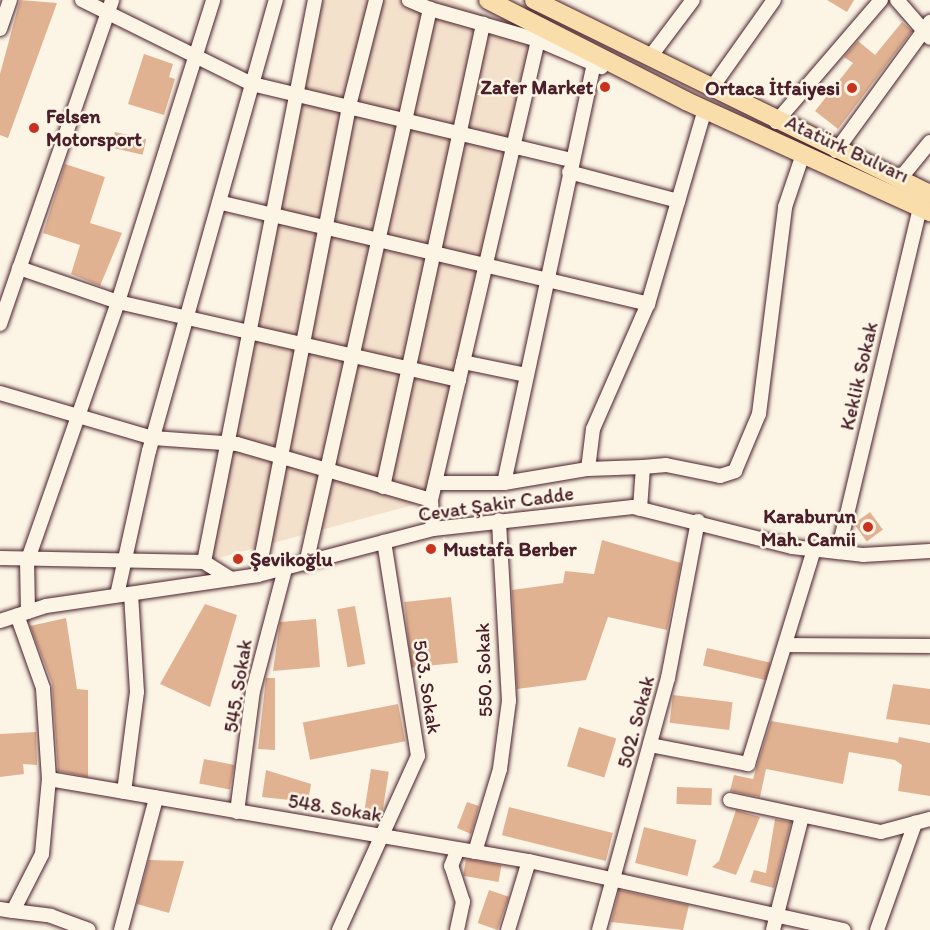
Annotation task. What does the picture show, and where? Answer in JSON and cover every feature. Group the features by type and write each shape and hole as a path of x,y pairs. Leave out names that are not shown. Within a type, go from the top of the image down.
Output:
{"main road":[{"name":"Atatürk Bulvarı","path":"488,0 595,59 703,114 927,205"},
{"name":"Atatürk Bulvarı","path":"534,0 776,122 899,180 927,205"}],"street":[{"path":"0,29 10,0"},
{"path":"82,0 110,6 252,84 348,110 513,147 678,201"},
{"path":"89,930 51,916 6,910 42,854 50,779 43,688 22,614 27,562 75,419 118,302 213,0"},
{"path":"124,792 137,692 121,564 153,438 222,203 276,0"},
{"path":"204,562 315,0"},
{"path":"258,575 348,110 376,0"},
{"path":"409,0 430,9 595,59 570,166 504,483"},
{"path":"650,57 693,0"},
{"path":"711,88 774,0"},
{"path":"776,122 881,0"},
{"path":"837,151 927,30 897,0"},
{"path":"0,324 110,6"},
{"path":"306,564 430,9"},
{"path":"383,487 483,24"},
{"path":"434,529 431,500 538,40"},
{"path":"588,469 593,429 648,304 703,114"},
{"path":"899,180 930,142"},
{"path":"435,483 504,483 588,469 666,465 720,476 735,471 759,414 785,207 803,154"},
{"path":"222,203 485,266 547,276 648,304"},
{"name":"Keklik Sokak","path":"838,552 927,205"},
{"path":"19,268 118,302 187,320 250,332 459,380"},
{"path":"463,362 526,375"},
{"path":"0,393 75,419 153,438 227,447 237,444 431,500"},
{"path":"640,509 643,467"},
{"name":"Cevat Şakir Cadde","path":"0,621 22,614 124,595 258,575 434,529 499,520 640,509 698,520 814,549 838,552 930,551"},
{"name":"550. Sokak","path":"475,852 500,769 509,701 499,520"},
{"name":"502. Sokak","path":"599,930 650,745 698,520"},
{"name":"503. Sokak","path":"339,930 418,756 384,543"},
{"path":"650,745 748,764 814,549"},
{"path":"0,558 27,562 121,564 204,562 231,579"},
{"name":"545. Sokak","path":"237,812 253,691 285,569"},
{"path":"785,645 930,646"},
{"name":"548. Sokak","path":"50,779 529,861 844,930"},
{"path":"121,930 156,798"},
{"path":"730,800 881,832 930,819"},
{"path":"773,930 802,816"},
{"path":"877,930 915,823"},
{"path":"457,930 463,902 451,866 458,849"},
{"path":"508,930 529,861"}],"shaded area":[{"path":"315,0 451,0 538,40 431,500 204,562"}],"building":[{"path":"20,0 57,3 8,138 0,135 0,74"},
{"path":"827,0 854,0 847,12"},
{"name":"Ortaca İtfaiyesi","path":"902,22 912,31 838,129 815,111 853,63 844,57 858,41 875,55"},
{"path":"144,54 173,64 169,77 175,79 164,115 128,104"},
{"path":"115,132 146,139 143,155 111,148"},
{"path":"65,164 105,177 90,223 122,233 100,286 71,274 80,245 43,233"},
{"name":"Karaburun Mah. Camii","path":"870,512 883,530 867,542 854,524"},
{"path":"602,540 681,563 667,630 608,617 586,680 517,689 512,590 563,583 565,571 594,574"},
{"path":"451,597 458,663 411,668 404,602"},
{"path":"205,604 237,615 210,707 160,684"},
{"path":"355,606 365,664 348,667 337,609"},
{"path":"66,618 77,689 88,690 88,777 58,771 52,683 30,626"},
{"path":"316,619 320,667 273,671 280,622"},
{"path":"707,648 770,663 766,680 703,666"},
{"path":"266,678 275,678 275,750 258,749"},
{"path":"893,684 930,689 930,725 886,719"},
{"path":"673,695 733,702 729,730 670,723"},
{"path":"398,704 405,741 310,760 303,723"},
{"path":"771,721 898,743 899,737 930,743 930,796 898,791 902,765 895,760 849,752 843,784 766,769 760,797 730,791 734,775 753,779"},
{"path":"579,727 616,738 604,778 567,766"},
{"path":"36,732 37,765 23,764 24,774 0,777 0,734"},
{"path":"204,759 234,765 230,789 199,784"},
{"path":"371,769 389,772 382,814 364,811"},
{"path":"266,770 311,784 308,802 262,797"},
{"path":"677,787 712,788 711,805 676,804"},
{"path":"467,802 479,806 471,834 457,828"},
{"path":"509,807 613,833 606,861 502,835"},
{"path":"736,810 760,817 736,875 712,867 719,861"},
{"path":"775,819 791,822 774,888 750,882 754,870 766,873"},
{"path":"644,827 696,840 687,876 635,863"},
{"path":"466,859 501,865 499,882 463,876"},
{"path":"149,860 184,861 169,913 137,904"},
{"path":"489,890 509,897 497,930 478,923"},
{"path":"619,890 689,905 683,930 611,922"}],"place":[{"name":"Zafer Market","path":"605,87"},
{"name":"Ortaca İtfaiyesi","path":"852,88"},
{"name":"Felsen Motorsport","path":"34,128"},
{"name":"Karaburun Mah. Camii","path":"868,527"},
{"name":"Mustafa Berber","path":"431,549"},
{"name":"Şevikoğlu","path":"238,559"}]}
